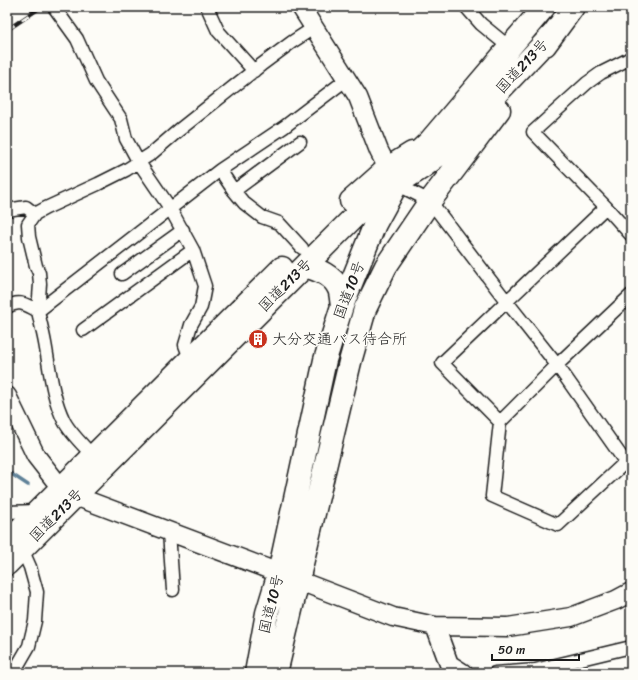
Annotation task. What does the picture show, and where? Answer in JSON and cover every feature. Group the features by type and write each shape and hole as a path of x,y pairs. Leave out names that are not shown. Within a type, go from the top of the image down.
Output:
{"highway":[{"name":"国道10号","path":"276,673 289,577 325,360 342,306 375,224 392,176 430,141 544,7"},
{"name":"国道10号","path":"256,673 267,613 289,577 366,309 386,266 430,201 501,108 573,7"},
{"name":"国道213号","path":"7,564 14,543 38,511 68,492 93,456 190,358 303,257 356,216 375,198 392,176 423,168 454,142 499,91 554,33"},
{"name":"国道213号","path":"14,543 68,492 303,257"},
{"path":"303,257 334,281 339,290 342,306"}],"street":[{"path":"54,7 77,39 96,81 121,119 126,139 138,161 170,208 193,250 205,286 201,307 191,326 185,345 190,358"},
{"path":"207,7 218,31 254,71"},
{"path":"301,7 358,97 379,151 392,176 430,201 557,365 629,463 558,525 492,496 500,422 557,365 631,295"},
{"path":"466,7 481,24 510,48"},
{"path":"93,456 64,422 56,400 51,382 45,341 38,311 40,284 39,273 29,237 28,224 35,214 126,170 151,154 254,71 314,27"},
{"path":"631,57 601,73 587,83 533,132 631,235"},
{"path":"38,311 220,170 284,127 347,79"},
{"path":"234,191 300,142"},
{"path":"220,170 244,203 262,218 278,223 303,257"},
{"path":"7,210 26,207 35,214"},
{"path":"500,422 442,363 606,207"},
{"path":"122,274 183,230"},
{"path":"83,330 193,250"},
{"path":"7,307 13,304 24,304 38,311"},
{"path":"7,396 36,456 68,492 393,617 435,626 508,628 571,617 616,600 631,592"},
{"path":"7,512 38,511"},
{"path":"169,532 173,590"},
{"path":"14,543 30,567 37,592 35,621 30,646 18,670"},
{"path":"435,626 449,664 463,673"},
{"path":"495,673 535,670 631,647"}],"waterway":[{"path":"7,471 28,485"}],"railway":[{"path":"7,30 41,7"}],"place":[{"name":"大分交通バス待合所","path":"258,339"}]}
